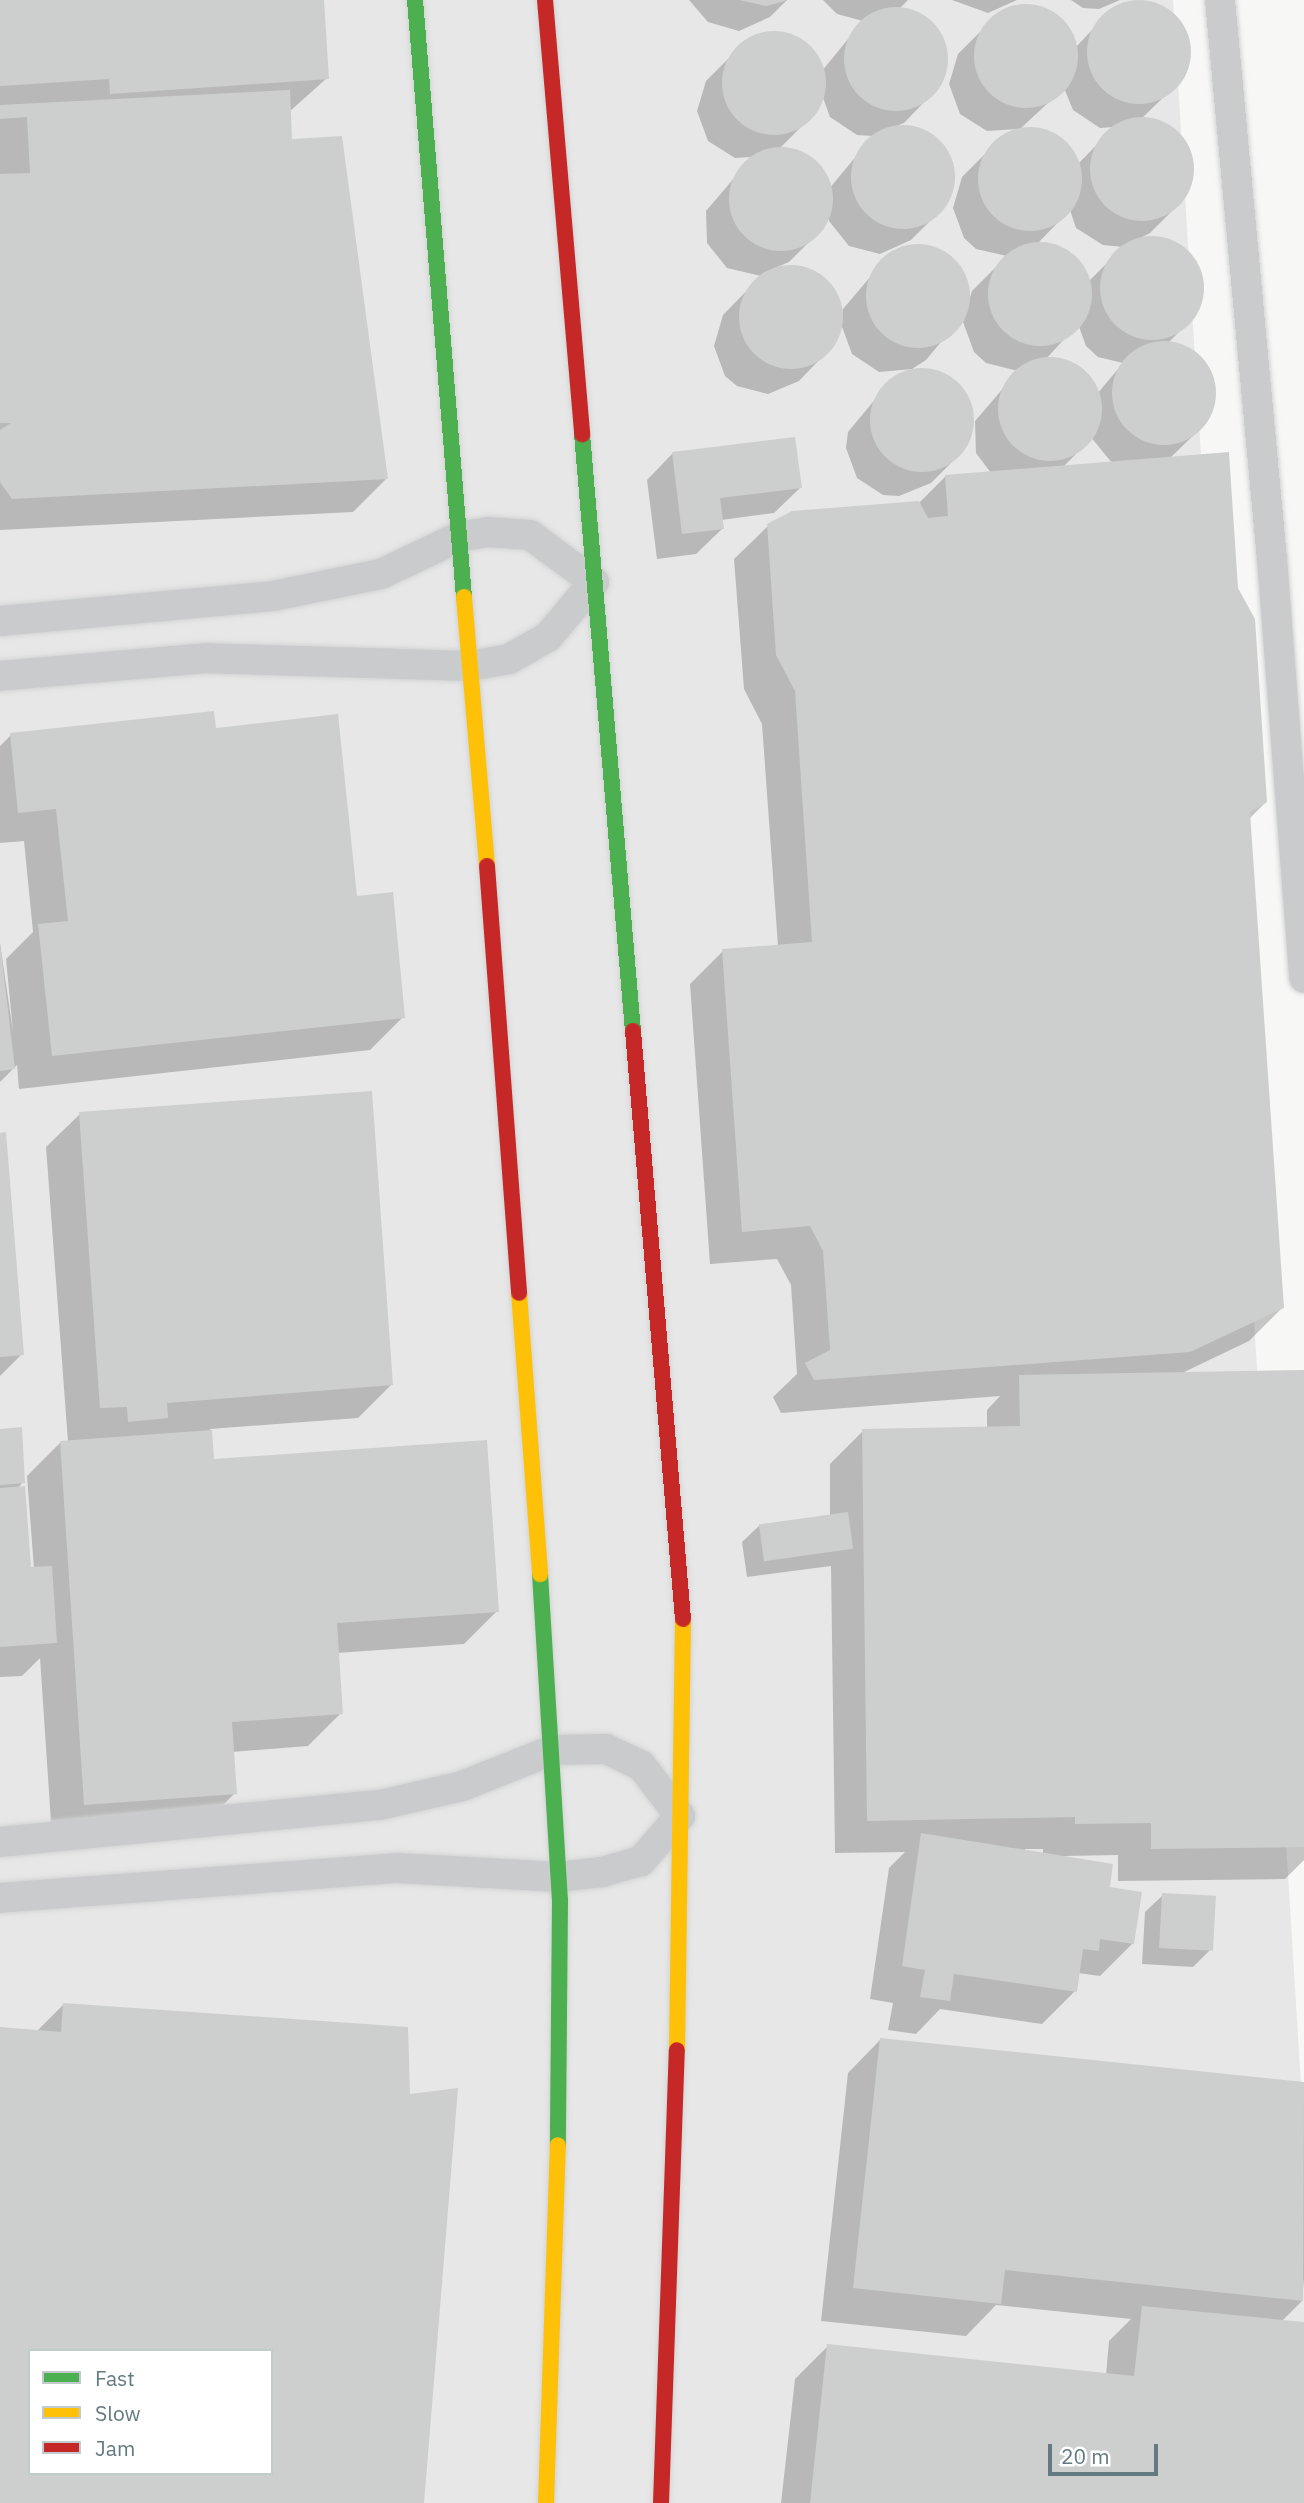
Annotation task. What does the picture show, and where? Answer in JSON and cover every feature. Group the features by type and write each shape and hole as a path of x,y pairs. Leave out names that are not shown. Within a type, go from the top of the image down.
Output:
{"street":[{"path":"415,0 470,666 553,1750 559,1877 559,2107 546,2503"},
{"path":"545,0 683,1618 662,2503"},
{"path":"1220,0 1272,559 1304,978"},
{"path":"0,621 273,596 381,574 459,537 488,532 530,535 594,582"},
{"path":"0,676 208,658 470,666 509,659 548,637 594,582"},
{"path":"0,1842 380,1805 462,1786 553,1750 607,1749 640,1765 680,1816"},
{"path":"0,1898 397,1868 559,1877 602,1872 641,1861 680,1816"}],"shaded area":[{"path":"0,0 1173,0 1304,2134 1304,2503 0,2503"}],"building":[{"path":"0,0 324,0 329,79 110,94 109,79 0,86"},
{"path":"739,0 785,0 785,1 766,6"},
{"path":"1139,0 1159,4 1176,15 1187,32 1191,52 1187,72 1176,89 1159,100 1139,104 1119,100 1102,89 1091,72 1087,52 1091,32 1102,15 1119,4"},
{"path":"1026,4 1046,8 1063,19 1074,36 1078,56 1074,76 1063,93 1046,104 1026,108 1006,104 989,93 978,76 974,56 978,36 989,19 1006,8"},
{"path":"896,7 916,11 933,22 944,39 948,59 944,79 933,96 916,107 896,111 876,107 859,96 848,79 844,59 848,39 859,22 876,11"},
{"path":"774,31 794,35 811,46 822,63 826,83 822,103 811,120 794,131 774,135 754,131 737,120 726,103 722,83 726,63 737,46 754,35"},
{"path":"290,90 292,139 342,136 388,479 12,499 0,482 0,430 11,423 0,423 0,174 30,173 27,117 0,119 0,105"},
{"path":"1142,117 1162,121 1179,132 1190,149 1194,169 1190,189 1179,206 1162,217 1142,221 1122,217 1105,206 1094,189 1090,169 1094,149 1105,132 1122,121"},
{"path":"903,125 923,129 940,140 951,157 955,177 951,197 940,214 923,225 903,229 883,225 866,214 855,197 851,177 855,157 866,140 883,129"},
{"path":"1030,127 1050,131 1067,142 1078,159 1082,179 1078,199 1067,216 1050,227 1030,231 1010,227 993,216 982,199 978,179 982,159 993,142 1010,131"},
{"path":"781,147 801,151 818,162 829,179 833,199 829,219 818,236 801,247 781,251 761,247 744,236 733,219 729,199 733,179 744,162 761,151"},
{"path":"1152,236 1172,240 1189,251 1200,268 1204,288 1200,308 1189,325 1172,336 1152,340 1132,336 1115,325 1104,308 1100,288 1104,268 1115,251 1132,240"},
{"path":"1040,242 1060,246 1077,257 1088,274 1092,294 1088,314 1077,331 1060,342 1040,346 1020,342 1003,331 992,314 988,294 992,274 1003,257 1020,246"},
{"path":"918,244 938,248 955,259 966,276 970,296 966,316 955,333 938,344 918,348 898,344 881,333 870,316 866,296 870,276 881,259 898,248"},
{"path":"791,265 811,269 828,280 839,297 843,317 839,337 828,354 811,365 791,369 771,365 754,354 743,337 739,317 743,297 754,280 771,269"},
{"path":"1164,341 1184,345 1201,356 1212,373 1216,393 1212,413 1201,430 1184,441 1164,445 1144,441 1127,430 1116,413 1112,393 1116,373 1127,356 1144,345"},
{"path":"1050,357 1070,361 1087,372 1098,389 1102,409 1098,429 1087,446 1070,457 1050,461 1030,457 1013,446 1002,429 998,409 1002,389 1013,372 1030,361"},
{"path":"922,368 942,372 959,383 970,400 974,420 970,440 959,457 942,468 922,472 902,468 885,457 874,440 870,420 874,400 885,383 902,372"},
{"path":"795,437 802,488 720,498 724,529 682,534 672,452"},
{"path":"1229,452 1238,588 1255,619 1267,802 1250,812 1284,1308 1190,1352 814,1380 805,1363 830,1350 823,1251 810,1226 742,1232 722,949 812,942 795,691 776,655 767,524 792,511 919,501 928,518 948,516 945,475"},
{"path":"214,711 216,728 338,714 357,896 393,892 405,1018 52,1056 38,924 68,921 56,809 18,813 10,733"},
{"path":"0,943 15,1069 0,1071"},
{"path":"372,1091 393,1385 167,1403 168,1418 128,1422 127,1407 100,1408 79,1112"},
{"path":"6,1132 24,1355 0,1357 0,1133"},
{"path":"1304,1370 1304,1847 1151,1849 1151,1823 1075,1824 1075,1817 867,1821 862,1429 1020,1426 1019,1375"},
{"path":"22,1427 25,1483 0,1485 0,1429"},
{"path":"212,1430 214,1459 487,1440 499,1612 337,1623 343,1714 232,1722 237,1794 84,1805 60,1441"},
{"path":"25,1486 31,1567 52,1566 57,1643 0,1647 0,1488"},
{"path":"848,1512 853,1549 764,1561 759,1525"},
{"path":"921,1833 1113,1864 1110,1887 1142,1892 1134,1944 1100,1939 1099,1951 1083,1949 1077,1992 954,1974 950,2001 920,1997 925,1970 902,1966"},
{"path":"1162,1893 1216,1896 1213,1951 1159,1948"},
{"path":"63,2003 408,2027 410,2094 458,2088 424,2503 0,2503 0,2027 61,2032"},
{"path":"880,2038 1304,2082 1303,2301 1005,2270 1001,2304 853,2288"},
{"path":"1142,2306 1304,2322 1304,2503 810,2503 827,2344 1134,2376"}],"traffic: fast":[{"path":"415,0 464,597"},
{"path":"582,434 633,1031"},
{"path":"540,1574 560,1900 558,2145"}],"traffic: slow":[{"path":"464,597 487,866"},
{"path":"519,1293 540,1574"},
{"path":"677,2050 683,1619"},
{"path":"546,2503 558,2145"}],"traffic: jam":[{"path":"545,0 582,434"},
{"path":"487,866 519,1293"},
{"path":"633,1031 683,1619"},
{"path":"661,2503 677,2050"}]}
